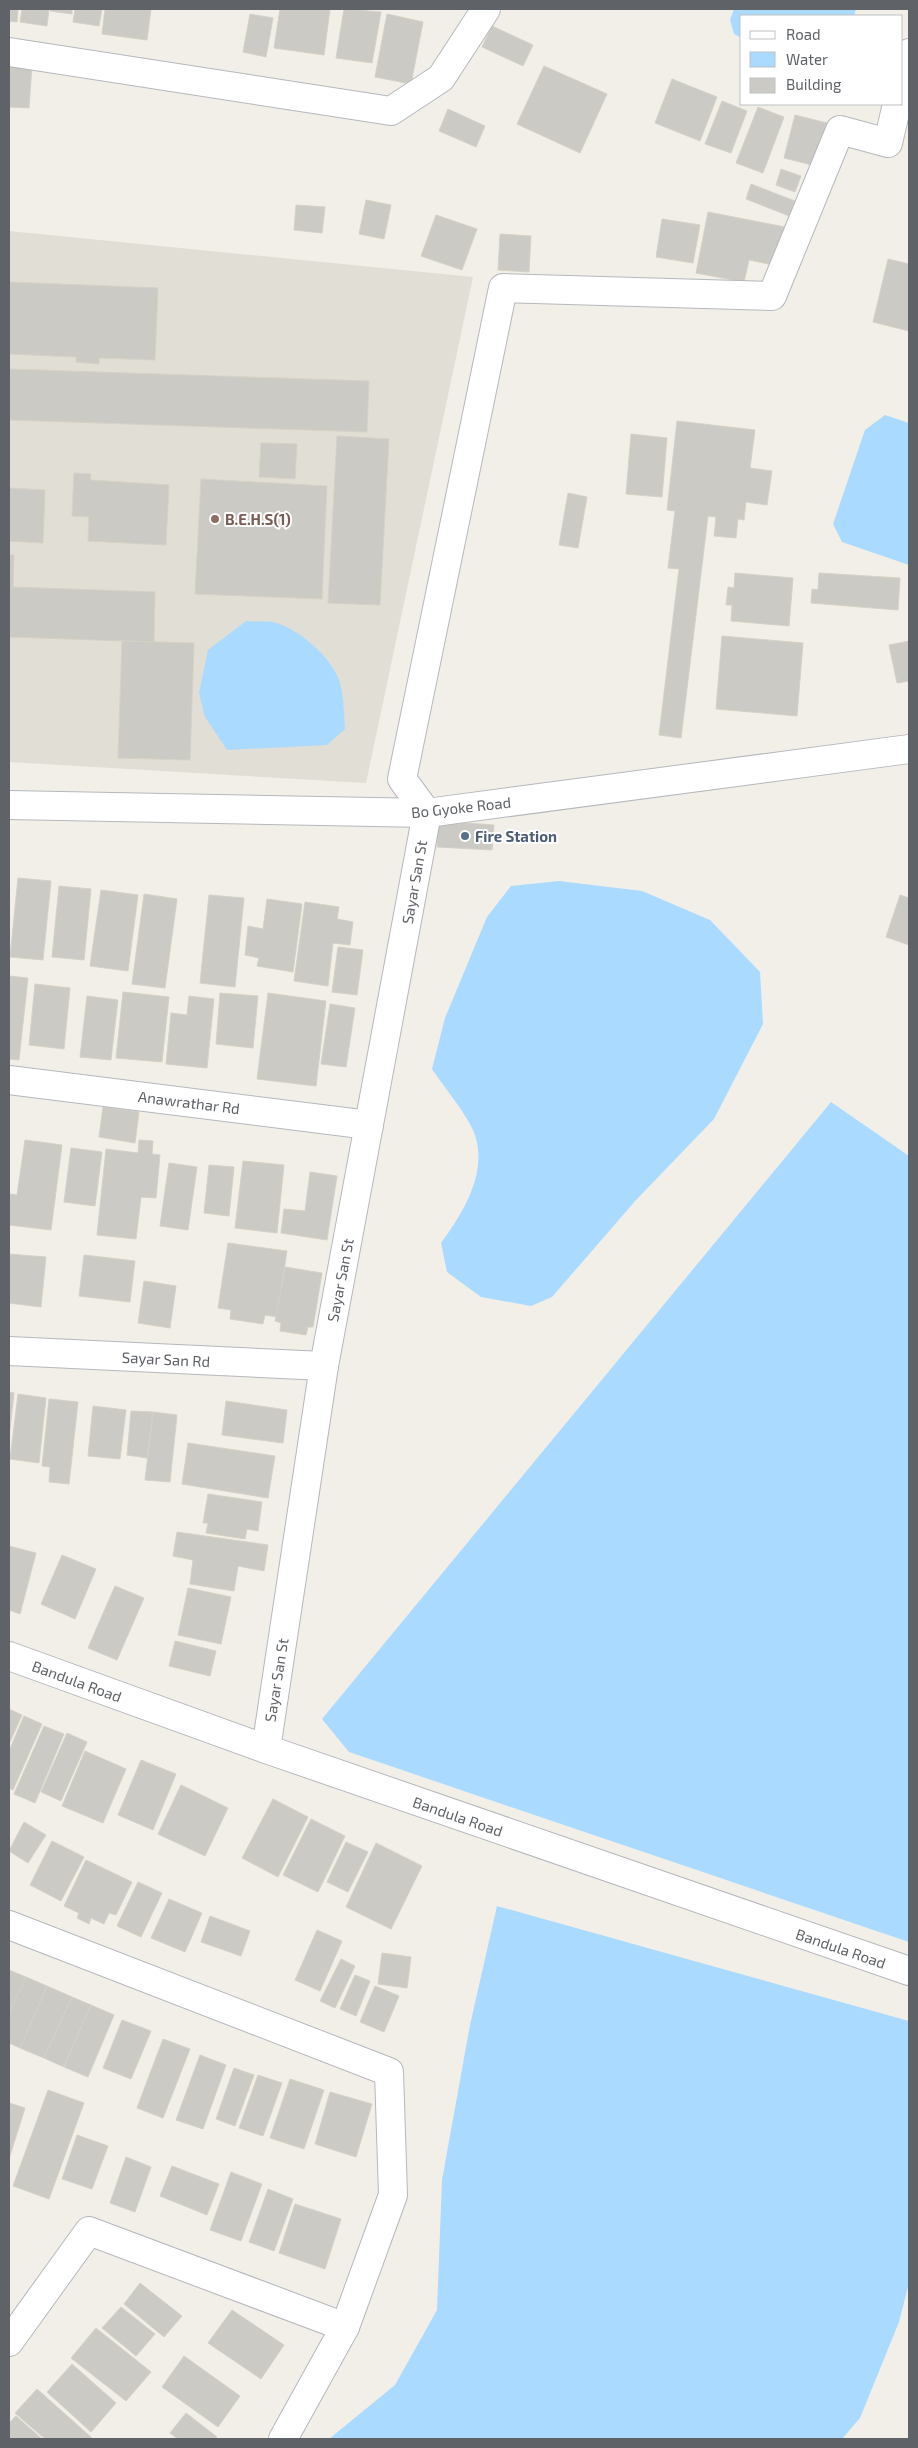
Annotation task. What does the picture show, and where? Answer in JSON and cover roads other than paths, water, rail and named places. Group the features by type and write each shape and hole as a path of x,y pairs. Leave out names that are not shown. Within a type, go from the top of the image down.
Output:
{"street":[{"path":"9,52 391,110 441,78 486,9"},
{"path":"903,80 909,53"},
{"path":"426,813 402,779 503,288 772,296 840,130 888,143 897,105"},
{"name":"Bo Gyoke Road","path":"9,805 426,813 909,749"},
{"name":"Sayar San St","path":"266,1749 324,1366 426,813"},
{"name":"Anawrathar Rd","path":"9,1080 369,1125"},
{"name":"Sayar San Rd","path":"9,1351 324,1366"},
{"name":"Bandula Road","path":"9,1656 266,1749 909,1971"},
{"path":"9,1925 389,2072 393,2195 345,2328 283,2439"},
{"path":"9,2342 89,2231 345,2328"}],"water":[{"path":"734,9 856,9 854,15 740,15 740,37 734,34 730,20"},
{"path":"885,415 909,423 909,565 842,542 833,524 865,430"},
{"path":"246,621 273,622 283,625 313,645 336,673 340,683 344,706 345,729 327,745 227,750 205,717 199,693 208,650"},
{"path":"559,881 642,891 710,920 760,972 763,1024 714,1119 636,1200 552,1297 531,1306 481,1297 447,1272 441,1243 458,1218 472,1190 478,1160 477,1145 469,1123 432,1069 445,1018 487,917 511,886"},
{"path":"831,1102 909,1156 909,1942 349,1752 322,1719"},
{"path":"497,1906 909,2021 909,2283 899,2322 860,2418 842,2439 329,2439 395,2385 437,2310 442,2180 470,2025"}],"place":[{"name":"B.E.H.S(1)","path":"215,519"},
{"name":"Fire Station","path":"465,836"}]}
